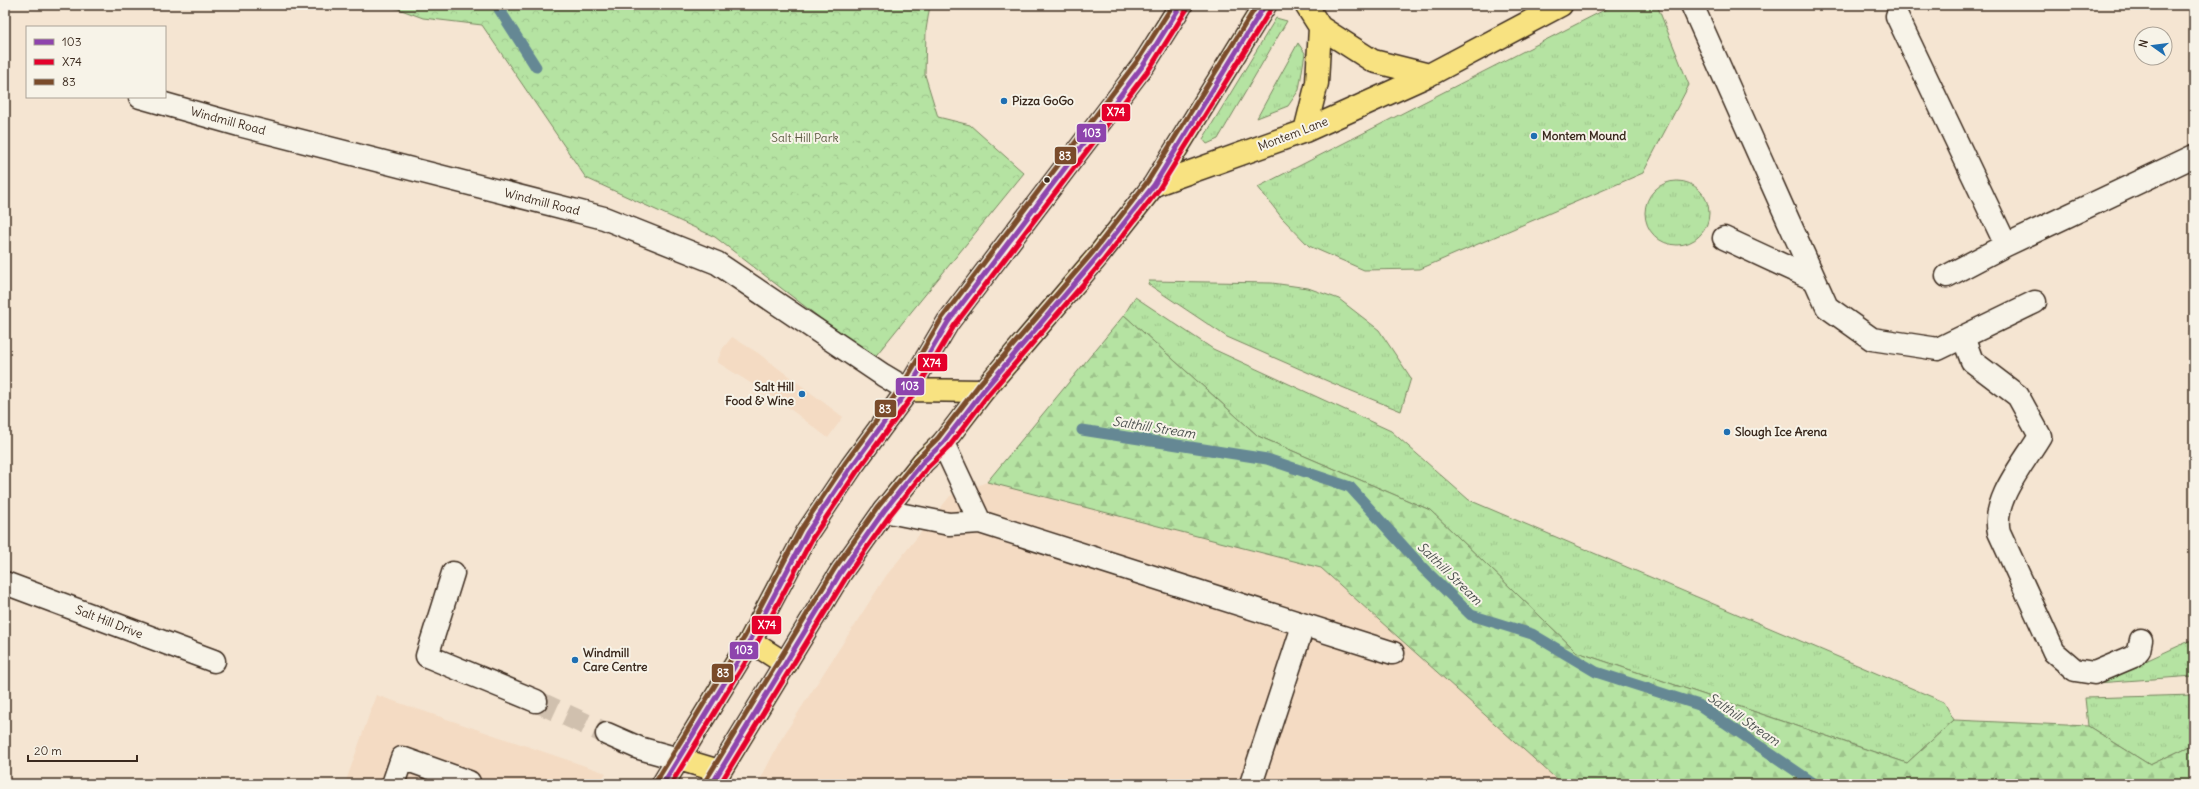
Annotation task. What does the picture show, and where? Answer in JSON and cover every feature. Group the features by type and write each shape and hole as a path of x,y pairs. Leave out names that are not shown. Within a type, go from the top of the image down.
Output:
{"main road":[{"path":"663,784 750,641 807,533 852,466 908,390 948,322 1144,64 1181,5"},
{"path":"679,759 716,778 841,572 884,511 923,462 943,442 983,391 1098,256 1154,186 1265,5"},
{"path":"1306,5 1320,26 1373,61 1429,75"},
{"name":"Montem Lane","path":"1154,186 1306,130 1429,75 1561,5"},
{"path":"1306,130 1317,83 1320,26"},
{"path":"908,390 983,391"},
{"path":"750,641 786,664"}],"street":[{"path":"1692,5 1827,307 1872,340 1938,349 2035,302"},
{"path":"1897,16 2006,245"},
{"name":"Windmill Road","path":"144,98 239,125 604,218 717,264 883,375 908,390"},
{"path":"1947,276 2006,245 2194,156"},
{"path":"1724,238 1815,280"},
{"path":"1963,337 1972,361 2018,396 2040,436 2003,497 1996,521 1999,532 2054,652 2075,670 2094,673 2134,656 2139,650 2141,640"},
{"path":"943,442 980,522"},
{"path":"884,511 949,524 980,522 1303,626 1393,653"},
{"path":"453,573 427,656 536,701"},
{"name":"Salt Hill Drive","path":"5,583 214,661"},
{"path":"1251,784 1303,626"},
{"path":"607,734 639,748 679,759"},
{"path":"393,784 402,758 469,782"}],"shaded area":[{"path":"732,337 758,353 843,417 828,438 781,402 717,362 723,348"},
{"path":"987,482 1321,568 1563,784 758,784 780,741 886,576 950,496"},
{"path":"376,695 606,773 599,784 345,784"}],"green space":[{"name":"Salt Hill Park","path":"388,5 930,5 926,30 925,75 938,117 970,125 1024,173 873,359 715,237 586,178 482,25 423,18"},
{"path":"1614,5 1657,5 1689,85 1643,173 1420,269 1364,270 1309,246 1282,218 1258,187"},
{"path":"1276,18 1287,21 1218,139 1207,144 1203,139"},
{"path":"1298,43 1305,53 1299,90 1288,106 1257,118"},
{"path":"1677,181 1695,187 1703,195 1709,213 1703,231 1695,239 1677,245 1659,239 1651,231 1645,213 1651,195 1659,187"},
{"path":"1149,281 1272,283 1308,288 1339,299 1379,330 1411,378 1401,411 1332,383 1227,337 1148,284"},
{"path":"1135,297 1213,349 1391,431 1469,500 1944,702 1954,720 1907,763 1577,652 1430,510 1258,436 1124,315"},
{"path":"1124,315 1258,436 1430,510 1577,652 1907,763 1954,720 2088,726 2150,765 2194,744 2194,784 1805,784 1801,782 1800,784 1562,784 1321,568 987,482"},
{"path":"2194,639 2194,676 2097,683"},
{"path":"2194,695 2194,744 2150,765 2088,726 2085,698"}],"waterway":[{"name":"Salthill Stream","path":"499,5 499,9 536,67"},
{"name":"Salthill Stream","path":"1082,430 1267,459 1350,487 1423,568 1471,615 1532,634 1596,672 1699,705 1815,784"}],"tunnel":[{"path":"536,701 607,734"}],"transit line":[{"name":"83","path":"657,780 744,638 801,529 846,462 902,386 942,318 1138,60 1173,5"},
{"name":"103","path":"663,784 750,641 807,533 852,466 908,390 948,322 1144,64 1181,5"},
{"name":"83","path":"706,780 835,568 878,507 918,458 938,438 978,386 1093,252 1148,181 1257,5"},
{"name":"103","path":"712,784 841,572 884,511 923,462 943,443 983,391 1098,256 1154,185 1265,5"},
{"name":"X74","path":"671,784 756,645 813,537 858,470 914,394 954,326 1150,68 1187,9"},
{"name":"X74","path":"720,784 847,576 890,515 928,467 948,448 988,395 1103,261 1159,189 1271,9"}],"place":[{"name":"Pizza GoGo","path":"1004,101"},
{"name":"Montem Mound","path":"1534,136"},
{"name":"Salt Hill Food & Wine","path":"802,394"},
{"name":"Slough Ice Arena","path":"1727,432"},
{"name":"Windmill Care Centre","path":"575,660"}]}
